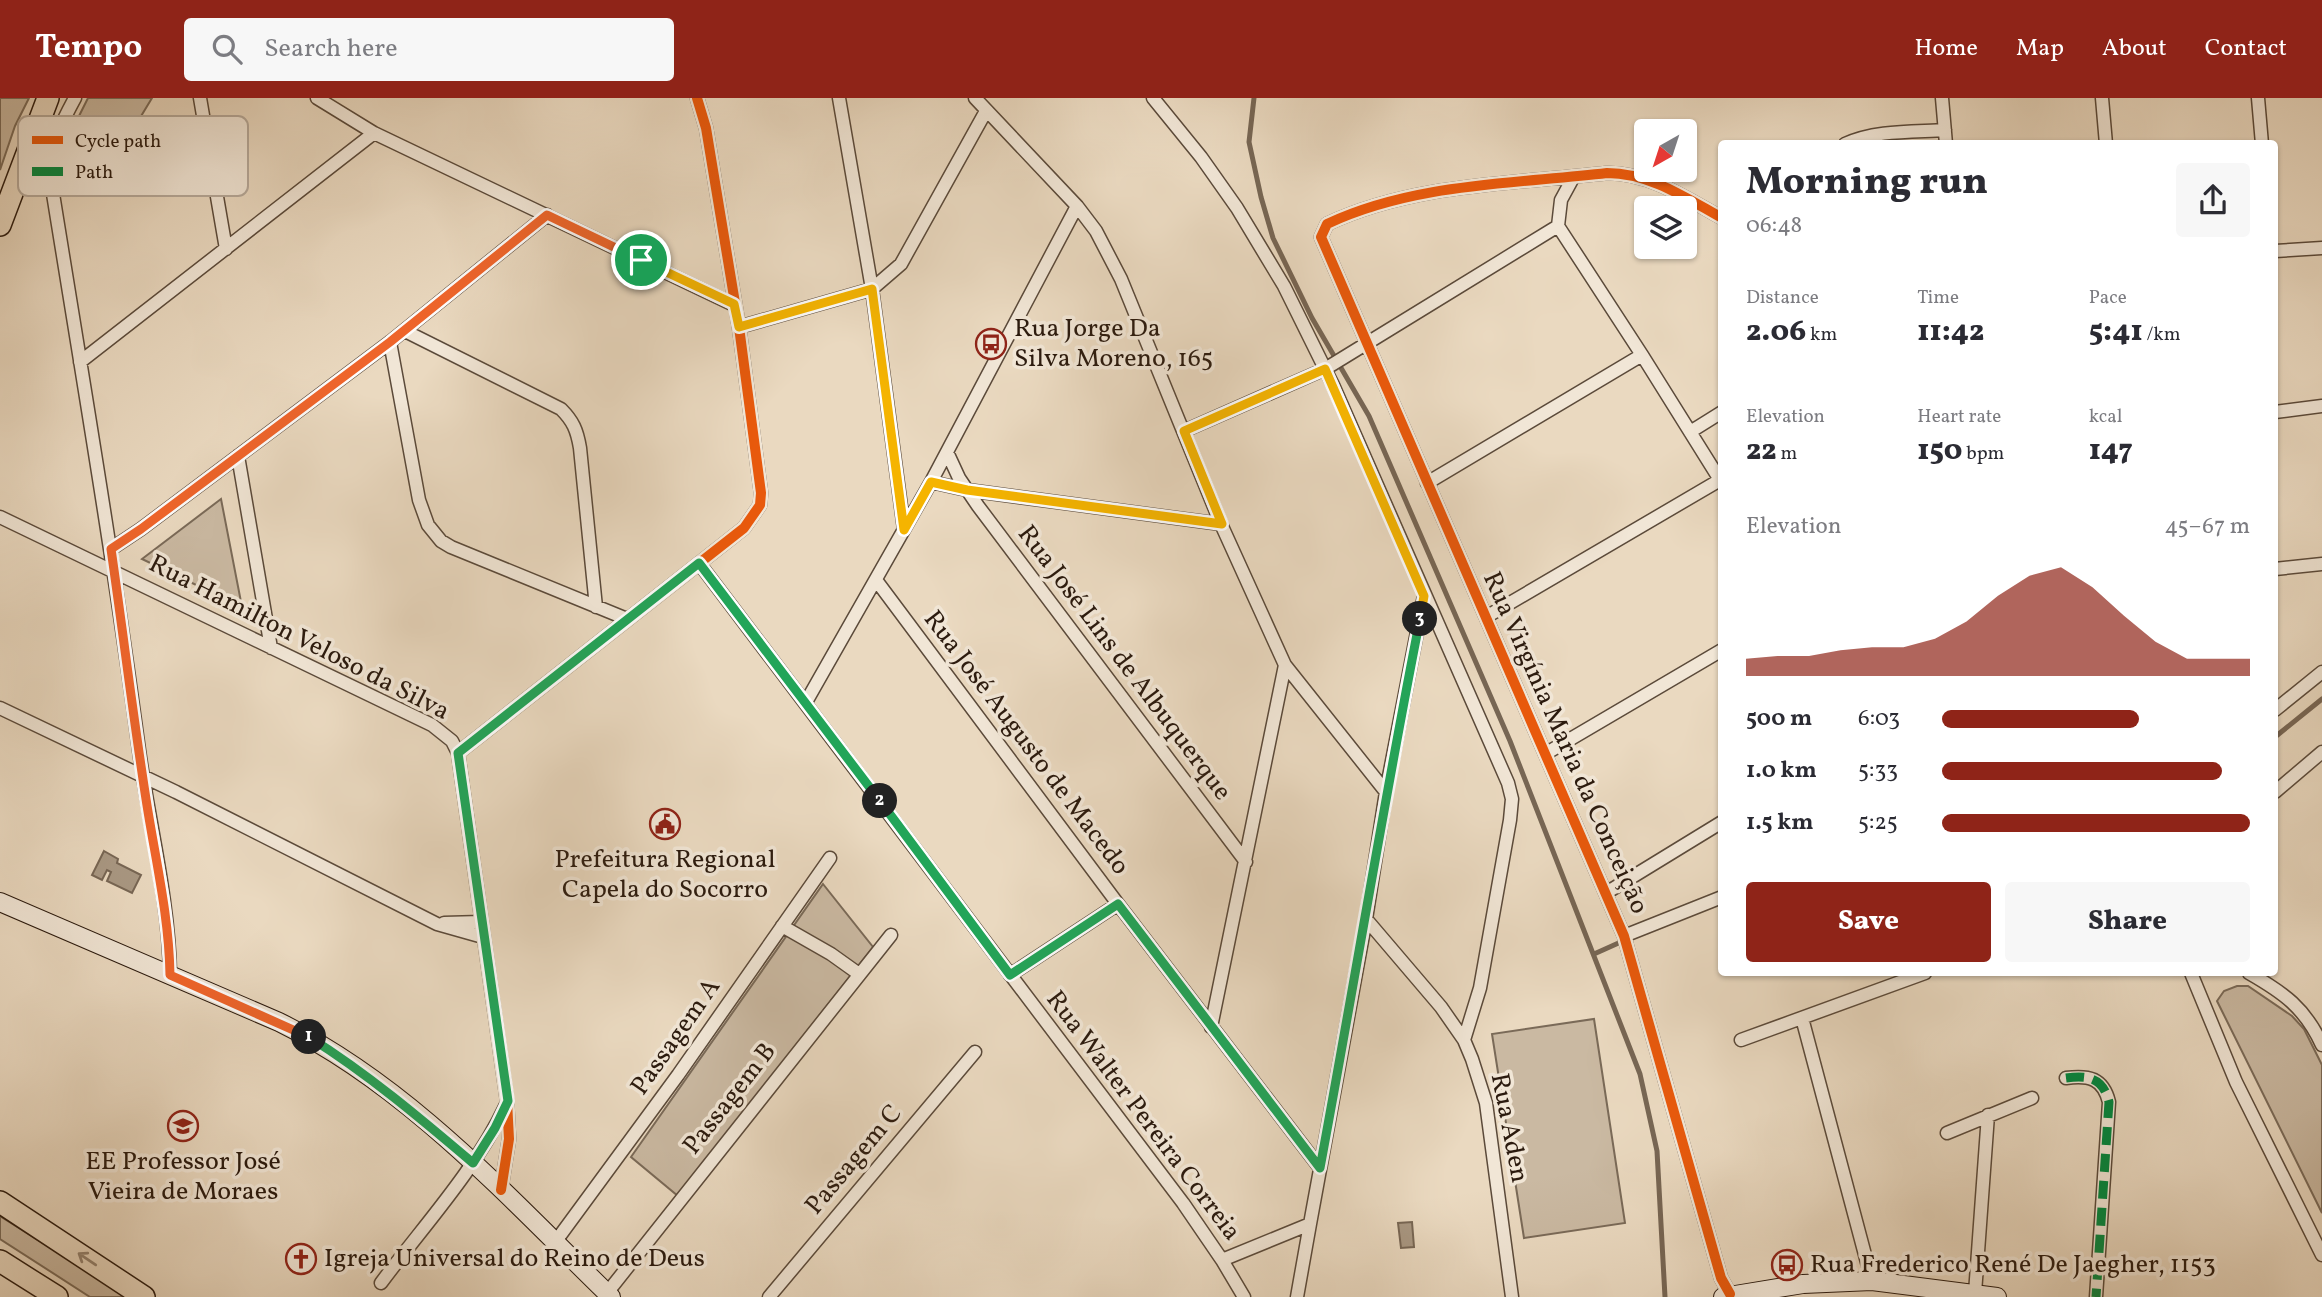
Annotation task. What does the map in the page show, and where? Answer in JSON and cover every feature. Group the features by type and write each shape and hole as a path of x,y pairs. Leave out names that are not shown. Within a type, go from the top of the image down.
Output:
{"main road":[{"path":"41,116 48,98"},
{"path":"0,225 18,177"},
{"path":"0,902 279,1022 351,1063 473,1163 609,1295"},
{"path":"0,1202 144,1297"},
{"path":"0,1261 57,1297"},
{"path":"1728,1296 1803,1284 1872,1281 1997,1297"}],"street":[{"path":"66,116 75,98"},
{"path":"200,98 203,116"},
{"path":"317,98 374,133 734,304"},
{"path":"501,1190 509,1139 508,1101 458,753 744,528 760,505 761,493 739,327 706,128 697,98"},
{"path":"839,98 872,289 904,530"},
{"path":"975,98 1077,206 1096,231 1109,253 1222,524 1285,665 1386,792"},
{"path":"1153,98 1201,157 1237,208 1328,367 1424,596 1508,783 1512,799 1510,820 1480,988 1464,1040"},
{"path":"1856,140 1894,133 1945,137 1942,98"},
{"path":"2102,98 2106,140"},
{"path":"2258,98 2262,140"},
{"path":"739,327 872,289 901,264 986,111"},
{"path":"80,362 374,133"},
{"path":"1718,216 1675,191 1634,175 1607,173 1573,178 1561,200 1558,226 1643,355 1718,477"},
{"name":"Rua Virgínia Maria da Conceição","path":"1573,178 1508,182 1376,204 1327,224 1321,237 1624,936 1728,1296"},
{"path":"53,196 111,549 169,937 170,975"},
{"path":"217,196 226,249"},
{"path":"806,702 931,482 1077,206"},
{"path":"111,549 405,331 547,215"},
{"path":"1184,431 1356,352 1558,226"},
{"path":"2278,251 2322,248"},
{"path":"405,331 561,409 573,421 580,448 596,607"},
{"path":"390,342 419,500 434,534 451,547 627,619"},
{"path":"1427,482 1643,355"},
{"path":"2278,412 2322,406"},
{"path":"1690,432 1718,414"},
{"name":"Rua José Lins de Albuquerque","path":"947,452 967,490 1246,862"},
{"path":"238,456 271,648"},
{"path":"931,482 967,490 1222,524"},
{"path":"1486,617 1718,484"},
{"name":"Rua Hamilton Veloso da Silva","path":"0,517 432,725 452,741 458,753"},
{"name":"Rua Walter Pereira Correia","path":"699,563 1183,1203 1223,1260 1244,1297"},
{"path":"2278,569 2322,564"},
{"name":"Rua José Augusto de Macedo","path":"876,580 1118,904 1320,1168"},
{"path":"1297,1297 1366,919 1386,792 1424,596"},
{"path":"1545,754 1718,652"},
{"path":"1211,1027 1285,665"},
{"path":"2278,708 2322,672"},
{"path":"0,708 143,776 437,924 483,937"},
{"path":"2278,789 2322,752"},
{"path":"1606,893 1718,824"},
{"name":"Passagem A","path":"556,1241 678,1075 830,858"},
{"path":"1624,936 1718,899"},
{"path":"1010,975 1118,904"},
{"name":"Rua Aden","path":"1366,919 1441,1007 1464,1040 1486,1103 1511,1297"},
{"path":"437,924 481,922"},
{"path":"782,926 831,954 859,974"},
{"name":"Passagem B","path":"609,1295 891,935"},
{"path":"1741,1040 1917,976"},
{"path":"2193,976 2236,1082 2319,1238 2322,1255"},
{"path":"2253,976 2292,1002 2312,1022 2322,1045"},
{"path":"2312,1022 2322,1013"},
{"path":"1802,1018 1872,1281"},
{"name":"Passagem C","path":"769,1297 975,1052"},
{"path":"2066,1078 2094,1078 2106,1091 2109,1102 2096,1297"},
{"path":"1947,1133 2032,1098"},
{"path":"381,1283 473,1163 508,1101"},
{"path":"1975,1293 1989,1115"},
{"path":"1223,1260 1310,1224"}],"shaded area":[{"path":"0,98 29,98 18,116 0,170"},
{"path":"88,98 152,98 141,116 79,116"},
{"path":"221,499 242,607 142,559"},
{"path":"104,851 118,859 117,863 141,875 132,893 107,881 111,872 107,870 102,880 92,875"},
{"path":"823,884 873,947 678,1196 631,1157"},
{"path":"2237,986 2248,986 2292,1016 2304,1029 2322,1065 2322,1213 2217,1001 2224,991"},
{"path":"1594,1019 1625,1223 1524,1238 1492,1034"},
{"path":"0,1216 129,1297 90,1297 0,1239"},
{"path":"1412,1222 1414,1247 1401,1248 1398,1223"}],"waterway":[{"path":"1254,98 1249,142 1273,238 1312,318 1369,416 1510,741 1640,1074 1657,1151 1665,1297"},
{"path":"2278,735 2322,699"},
{"path":"1594,954 1623,941"}],"marked path":[{"path":"2066,1078 2082,1077 2094,1080 2103,1088 2109,1102 2096,1297"}],"cycle path":[{"path":"501,1190 509,1139 507,1101 458,753 744,528 760,505 761,493 739,327 706,128 697,98"},
{"path":"1718,216 1653,182 1607,173 1465,187 1394,200 1327,224 1321,237 1624,936 1721,1278 1730,1294"}],"place":[{"name":"Rua Jorge Da Silva Moreno, 165","path":"991,344"},
{"name":"Prefeitura Regional Capela do Socorro","path":"665,824"},
{"name":"EE Professor José Vieira de Moraes","path":"183,1126"},
{"name":"Igreja Universal do Reino de Deus","path":"301,1259"},
{"name":"Rua Frederico René De Jaegher, 1153","path":"1787,1265"}],"route":[{"path":"547,215 641,260 734,304 739,327 872,289 904,530 931,482 967,490 1222,524 1184,431 1325,369 1424,596 1386,792 1366,919 1320,1168 1118,904 1010,975 699,563 458,753 508,1101 473,1163 351,1063 308,1036 170,975 169,937 163,893 143,776 111,549 427,314 547,215"}]}
